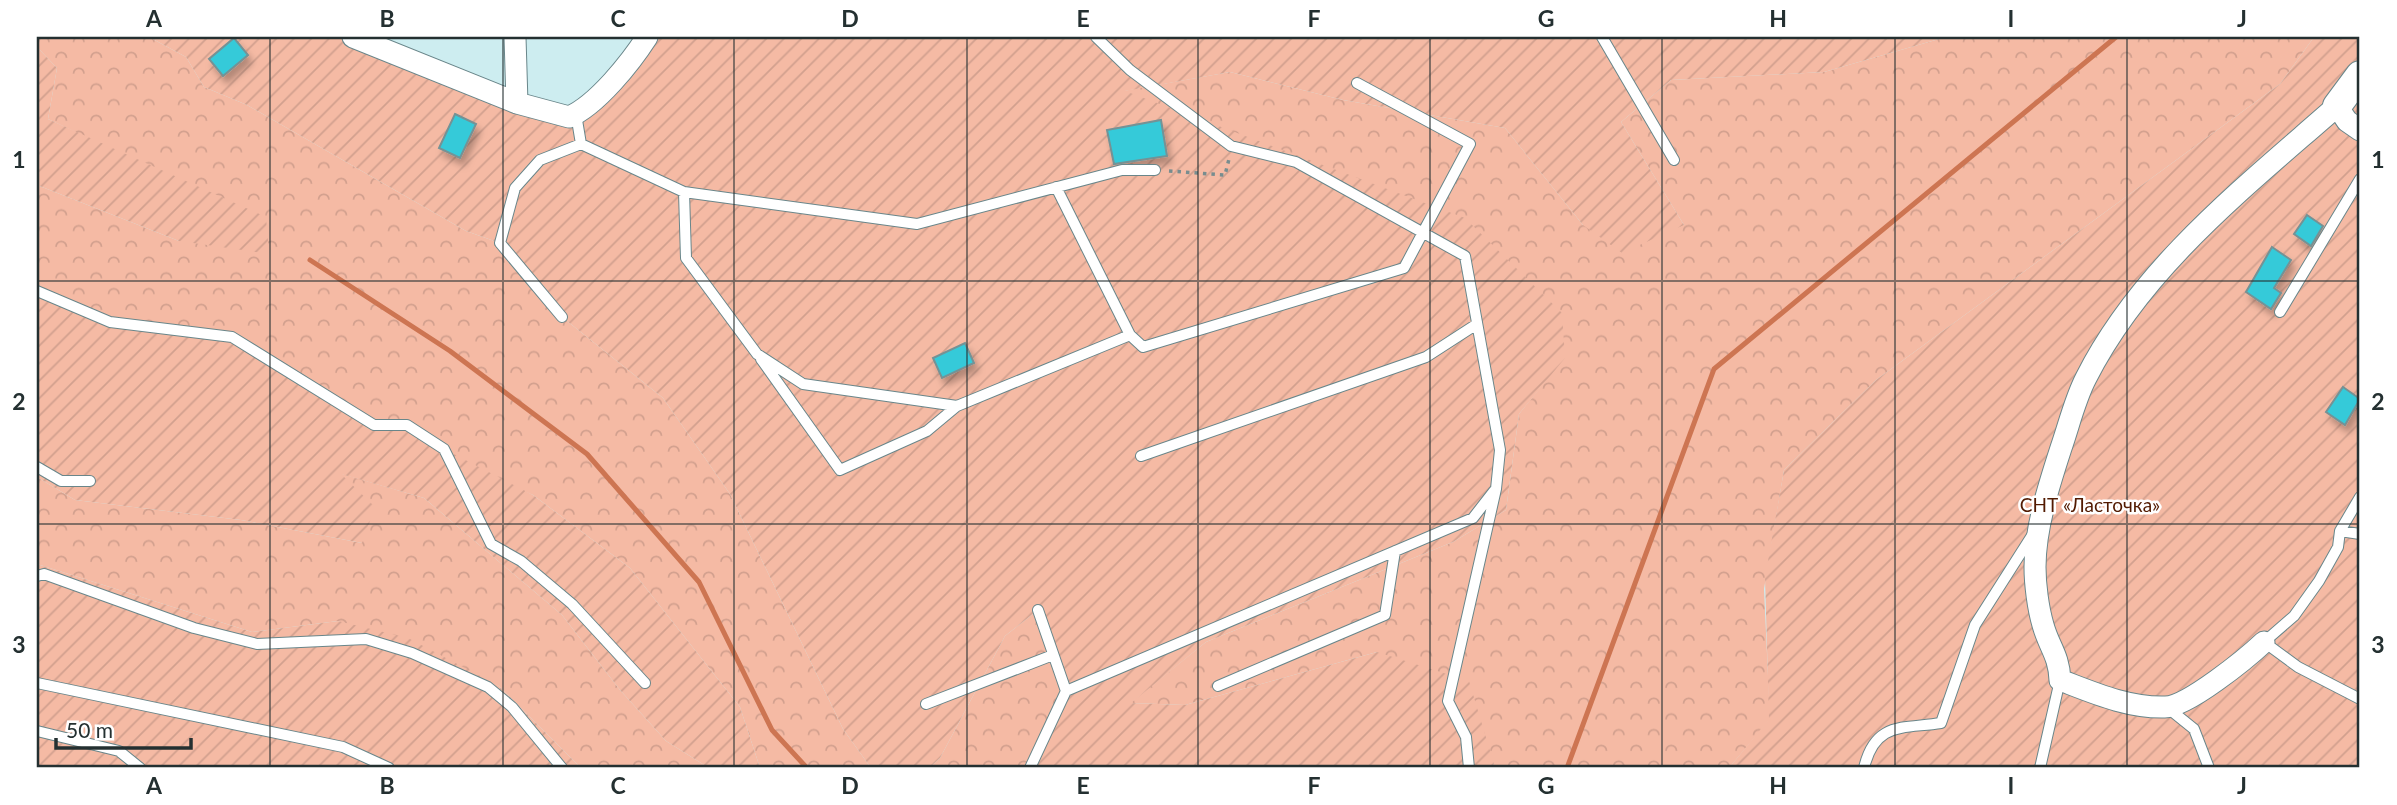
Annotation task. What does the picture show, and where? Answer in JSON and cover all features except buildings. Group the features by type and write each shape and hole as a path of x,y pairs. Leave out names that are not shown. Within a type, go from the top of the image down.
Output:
{"street":[{"path":"353,37 517,103 547,114 569,117 576,114 636,55 647,37"},
{"path":"515,37 517,103"},
{"path":"2264,642 2234,670 2168,708 2118,702 2060,680 2059,660 2043,625 2036,579 2041,522 2055,466 2084,380 2115,328 2147,285 2227,203 2337,106 2360,75"},
{"path":"2337,106 2347,121 2360,130"}],"lane":[{"path":"1096,37 1130,70 1231,146 1296,162 1465,256 1500,450 1496,489 1448,701 1466,737 1469,768"},
{"path":"1602,37 1674,160"},
{"path":"1056,187 1130,335 1143,347 1404,268 1470,144 1357,83"},
{"path":"576,114 581,144"},
{"path":"562,317 500,243 515,188 540,160 581,144 684,192 918,224 1122,170 1155,170"},
{"path":"2280,312 2360,179"},
{"path":"684,192 686,258 840,470 927,431 957,406 1130,335"},
{"path":"37,291 110,322 232,337 374,425 407,425 444,449 491,544 521,561 572,604 645,683"},
{"path":"1141,456 1426,357 1477,324"},
{"path":"757,354 803,384 957,406"},
{"path":"37,467 61,481 90,481"},
{"path":"1030,768 1066,691 1473,518 1496,489"},
{"path":"2360,497 2340,531 2338,547 2319,581 2294,616 2264,642 2298,667 2360,699"},
{"path":"1864,768 1875,742 1887,732 1903,725 1941,723 1975,625 2041,522"},
{"path":"2340,531 2360,534"},
{"path":"1217,686 1385,615 1395,551"},
{"path":"37,576 44,574 194,628 257,644 366,639 412,653 488,687 512,707 562,768"},
{"path":"1038,610 1066,691"},
{"path":"926,704 1053,655"},
{"path":"2040,768 2060,680"},
{"path":"37,683 344,747 389,768"},
{"path":"2168,708 2194,729 2209,768"},
{"path":"37,731 119,751 140,768"}],"path":[{"path":"1155,170 1225,175 1231,146"}],"green space":[{"path":"37,37 149,37 186,57 204,87 247,105 466,231 500,243 562,317 663,398 730,494 843,729 871,768 760,768 740,707 630,568 533,495 374,425 37,291 37,185 179,241 118,152 48,119 57,68 37,47"},
{"path":"149,37 337,37 554,124 585,115 654,37 1946,37 1824,72 1671,80 1621,122 1684,225 1622,253 1583,225 1505,128 1343,100 1230,72 1125,91 1465,218 1562,313 1565,358 1519,414 1506,510 1453,542 1206,642 1131,703 1185,705 1377,652 1469,681 1494,764 1492,768 1030,768 1066,691 1038,610 1005,636 940,758 929,768 871,768 843,729 730,494 663,398 562,317 500,243 466,231 247,105 204,87 186,57"},
{"path":"1946,37 2314,37 2280,84 1876,380 1784,470 1764,589 1770,719 1729,768 1492,768 1494,764 1377,652 1185,705 1130,703 1206,642 1453,542 1506,510 1519,414 1564,358 1123,91 1230,72 1343,100 1505,128 1583,225 1684,225 1621,122 1671,80 1824,72"},
{"name":"СНТ «Ласточка»","path":"2314,37 2360,37 2360,768 1729,768 1769,719 1765,578 1784,470 1876,380 2280,84"},
{"path":"37,47 57,68 48,119 266,217 269,254 179,241 37,185"},
{"path":"37,291 110,322 232,337 374,425 407,425 444,449 533,495 630,568 740,707 760,768 709,768 666,741 620,690 562,615 424,498 341,474 375,507 362,543 241,520 75,500 37,477"},
{"path":"339,473 424,498 562,615 620,690 666,741 709,768 581,768 499,686 338,621 252,632 37,564 37,477 75,500 241,520 362,543"},
{"path":"37,564 252,632 338,621 408,638 499,686 581,768 37,768"},
{"path":"1038,610 1066,691 1030,768 929,768 940,758 1005,636"}],"waterway":[{"path":"1567,768 1714,369 2116,37"},
{"path":"310,260 450,351 587,454 699,582 772,730 807,768"}]}
